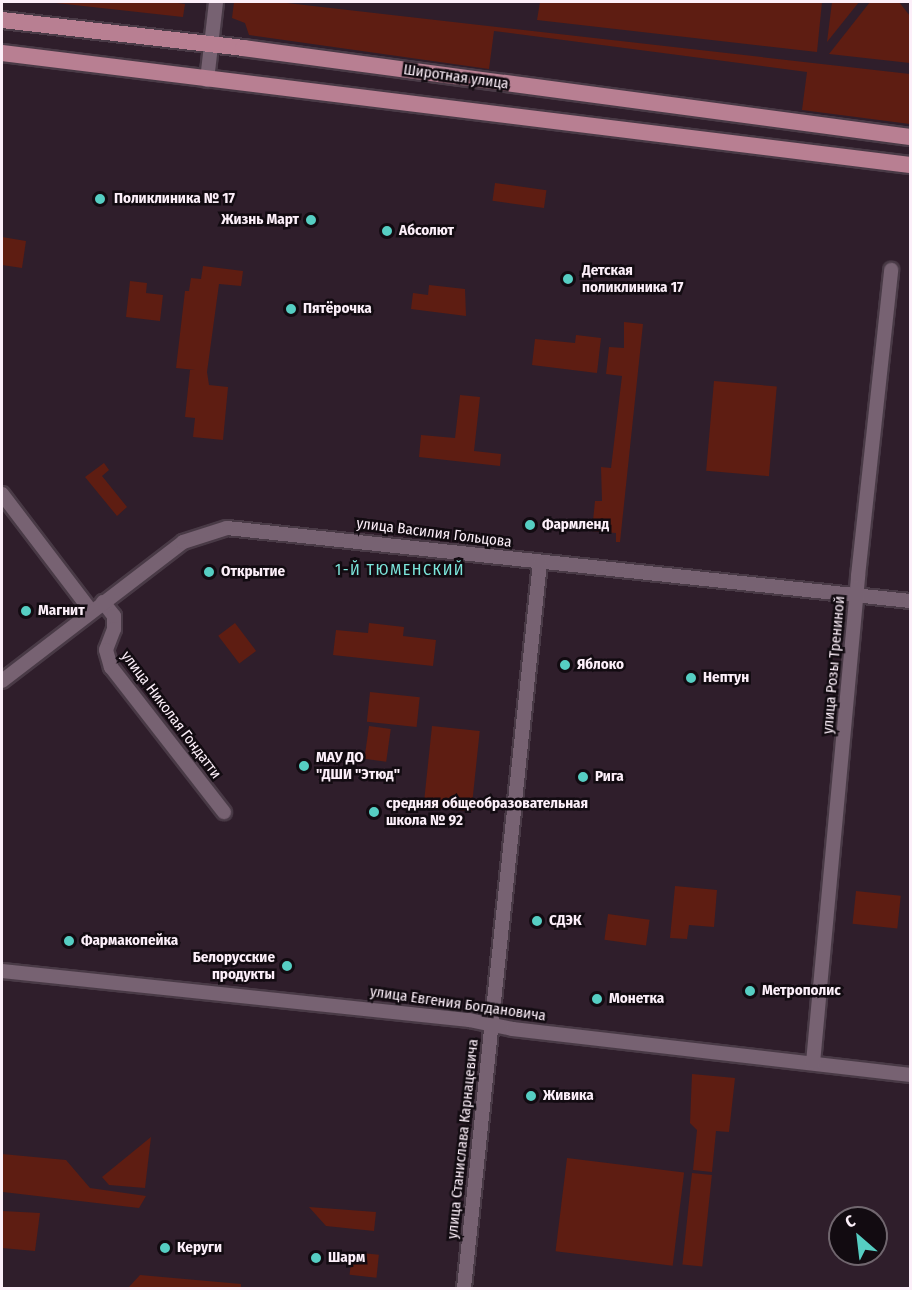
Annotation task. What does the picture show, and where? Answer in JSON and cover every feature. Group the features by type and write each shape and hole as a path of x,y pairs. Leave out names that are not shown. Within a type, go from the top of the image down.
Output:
{"main road":[{"name":"Широтная улица","path":"2,20 211,44 910,137"},
{"name":"Широтная улица","path":"2,53 910,165"}],"street":[{"path":"207,80 216,2"},
{"name":"улица Розы Трениной","path":"813,1063 856,596 891,270"},
{"name":"улица Николая Гондатти","path":"2,494 97,606 114,616 114,629 106,650 111,667 224,812"},
{"name":"улица Василия Гольцова","path":"2,681 183,542 227,528 910,601"},
{"name":"улица Станислава Карнацевича","path":"464,1288 540,563"},
{"name":"улица Евгения Богдановича","path":"2,971 492,1023 513,1029 910,1075"}],"shaded area":[{"path":"47,2 171,2 185,4 183,17"},
{"path":"234,2 278,2 910,74 910,124 802,110 807,72 494,31 489,69 249,35 245,23 232,18"},
{"path":"540,2 822,2 817,52 537,20"},
{"path":"832,2 859,2 827,42"},
{"path":"870,2 899,2 910,16 910,63 829,54"},
{"path":"495,183 546,190 544,208 492,201"},
{"path":"2,237 26,241 22,268 2,265"},
{"path":"203,266 243,271 241,286 219,284 207,372 209,385 228,387 223,440 193,437 195,418 185,417 190,370 195,370 176,368 185,291 189,291 191,278 201,279"},
{"path":"130,281 147,283 146,293 163,295 160,321 126,317"},
{"path":"429,285 465,289 466,316 411,309 413,293 428,295"},
{"path":"624,322 643,324 620,542 616,542 616,533 592,531 595,501 602,501 601,467 611,468 622,376 606,374 609,347 624,348"},
{"path":"576,335 601,338 597,373 532,365 535,339 575,343"},
{"path":"714,381 777,386 769,476 706,471"},
{"path":"460,395 480,397 474,451 501,454 500,466 419,457 421,435 455,438"},
{"path":"104,463 109,470 102,476 127,507 117,516 85,477"},
{"path":"235,623 256,651 239,664 218,636"},
{"path":"369,623 404,627 403,636 436,640 433,666 333,655 336,630 368,633"},
{"path":"370,692 420,697 417,727 367,722"},
{"path":"369,726 391,729 386,762 364,759"},
{"path":"432,726 480,731 471,812 424,807"},
{"path":"675,886 717,890 714,927 689,925 687,939 670,938"},
{"path":"856,891 901,896 897,929 853,924"},
{"path":"608,914 650,920 646,946 604,940"},
{"path":"692,1074 735,1078 729,1132 716,1131 712,1172 693,1170 697,1130 690,1123"},
{"path":"151,1137 145,1188 109,1185 102,1177"},
{"path":"2,1154 66,1160 90,1188 146,1196 139,1208 3,1192"},
{"path":"567,1158 684,1172 673,1266 556,1251"},
{"path":"692,1173 712,1175 702,1267 682,1264"},
{"path":"309,1207 376,1212 374,1231 326,1226"},
{"path":"2,1211 40,1213 35,1251 2,1248"},
{"path":"352,1252 379,1255 376,1278 350,1275"},
{"path":"140,1275 241,1284 241,1288 128,1288"}],"place":[{"name":"Поликлиника № 17","path":"100,199"},
{"name":"Жизнь Март","path":"311,220"},
{"name":"Абсолют","path":"387,231"},
{"name":"Детская поликлиника 17","path":"568,279"},
{"name":"Пятёрочка","path":"291,309"},
{"name":"Фармленд","path":"530,525"},
{"name":"Открытие","path":"209,572"},
{"name":"Магнит","path":"26,611"},
{"name":"Яблоко","path":"565,665"},
{"name":"Нептун","path":"691,678"},
{"name":"МАУ ДО \"ДШИ \"Этюд\"","path":"304,766"},
{"name":"Рига","path":"583,777"},
{"name":"средняя общеобразовательная школа № 92","path":"374,812"},
{"name":"СДЭК","path":"537,921"},
{"name":"Фармакопейка","path":"69,941"},
{"name":"Белорусские продукты","path":"287,966"},
{"name":"Метрополис","path":"750,991"},
{"name":"Монетка","path":"597,999"},
{"name":"Живика","path":"531,1096"},
{"name":"Керуги","path":"165,1248"},
{"name":"Шарм","path":"316,1258"}],"district":[{"name":"1-Й ТЮМЕНСКИЙ","path":"400,570"}]}
